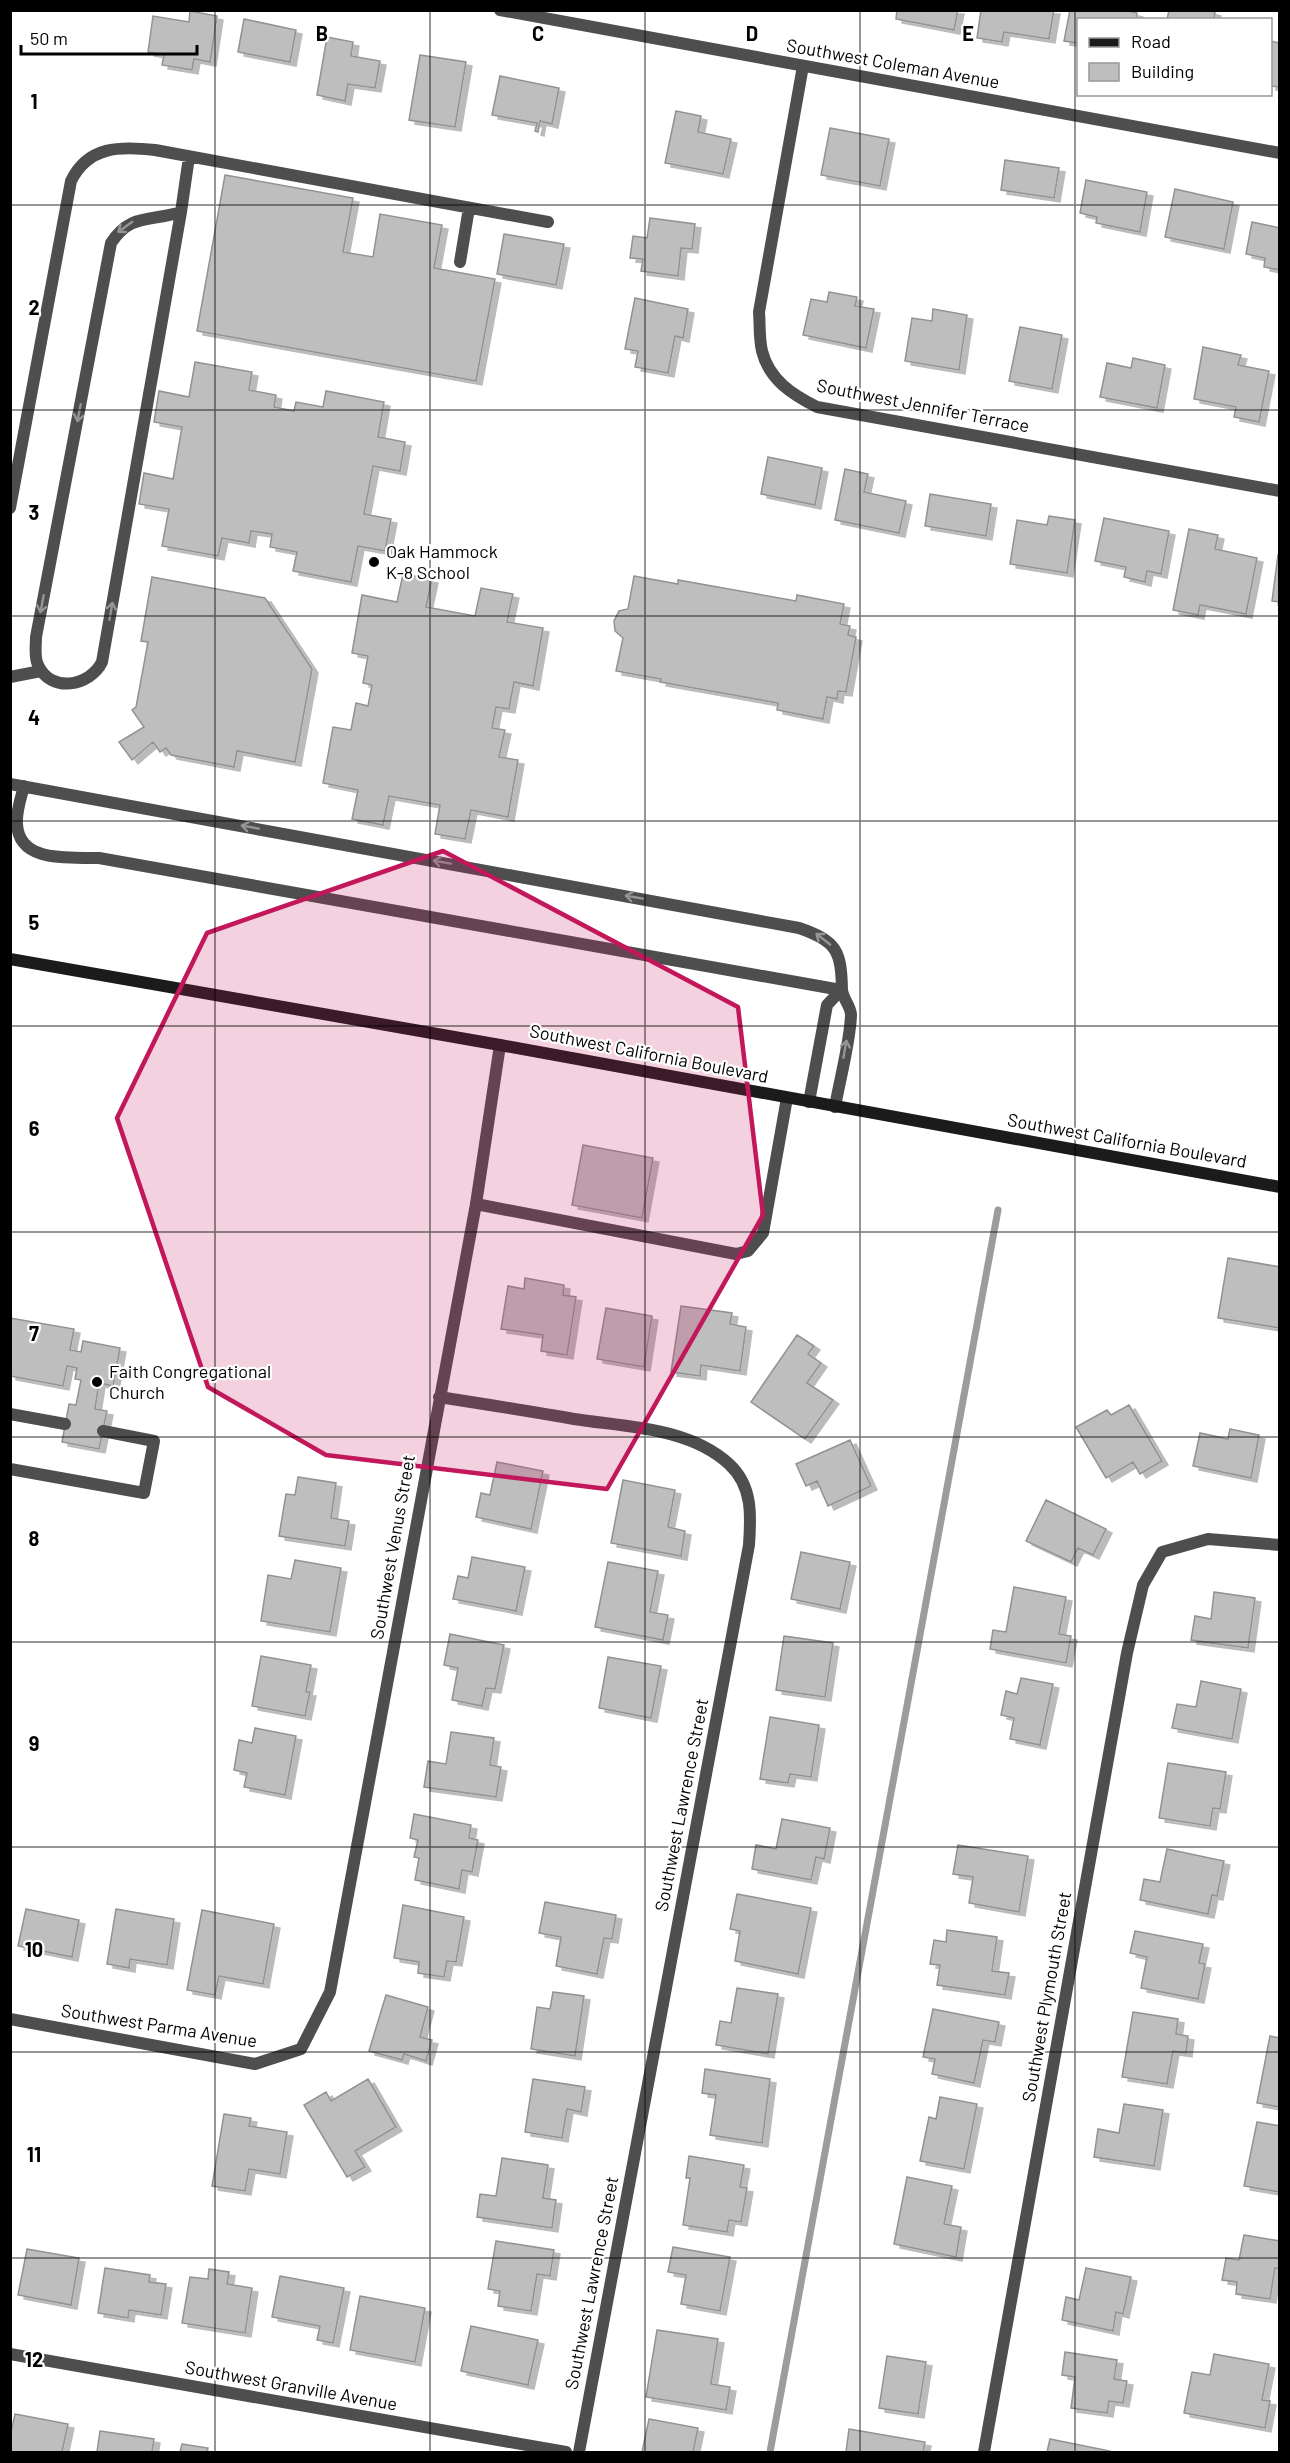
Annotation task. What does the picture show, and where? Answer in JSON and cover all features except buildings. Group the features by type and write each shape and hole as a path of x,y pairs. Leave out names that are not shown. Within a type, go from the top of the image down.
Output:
{"street":[{"name":"Southwest Coleman Avenue","path":"500,10 1280,153"},
{"name":"Southwest Jennifer Terrace","path":"803,66 759,312 762,351 773,376 792,394 817,407 1280,491"},
{"path":"10,508 70,182 78,166 88,158 109,150 130,147 548,222"},
{"path":"180,212 132,222 120,229 111,243 36,637 35,656 41,671 49,679 62,684 73,684 97,673 102,662 180,212 189,157"},
{"path":"460,262 469,208"},
{"path":"10,677 41,671"},
{"path":"10,784 799,928 816,933 837,951 842,966 842,990 851,1012 835,1107"},
{"path":"24,786 17,825 24,841 37,854 49,857 99,858 842,990"},
{"name":"Southwest California Boulevard","path":"10,959 500,1045 1280,1187"},
{"path":"809,1102 827,1005 842,990"},
{"name":"Southwest Venus Street","path":"301,2049 330,1992 476,1204 500,1045"},
{"path":"476,1204 736,1254 748,1251 763,1233 787,1098"},
{"name":"Southwest Lawrence Street","path":"439,1397 642,1429 696,1442 730,1465 747,1492 750,1504 747,1556 579,2452"},
{"path":"10,1414 65,1424"},
{"path":"10,1469 144,1493 154,1441 103,1431"},
{"name":"Southwest Plymouth Street","path":"984,2452 1127,1653 1143,1585 1162,1552 1208,1539 1280,1545"},
{"name":"Southwest Parma Avenue","path":"10,2019 255,2064 301,2049"},
{"name":"Southwest Granville Avenue","path":"10,2354 566,2452"}],"highlighted area":[{"path":"443,851 738,1007 763,1215 607,1489 326,1455 208,1387 117,1118 207,933"}],"waterway":[{"path":"770,2452 998,1210"}],"place":[{"name":"Oak Hammock K-8 School","path":"374,562"},
{"name":"Faith Congregational Church","path":"97,1382"}]}
